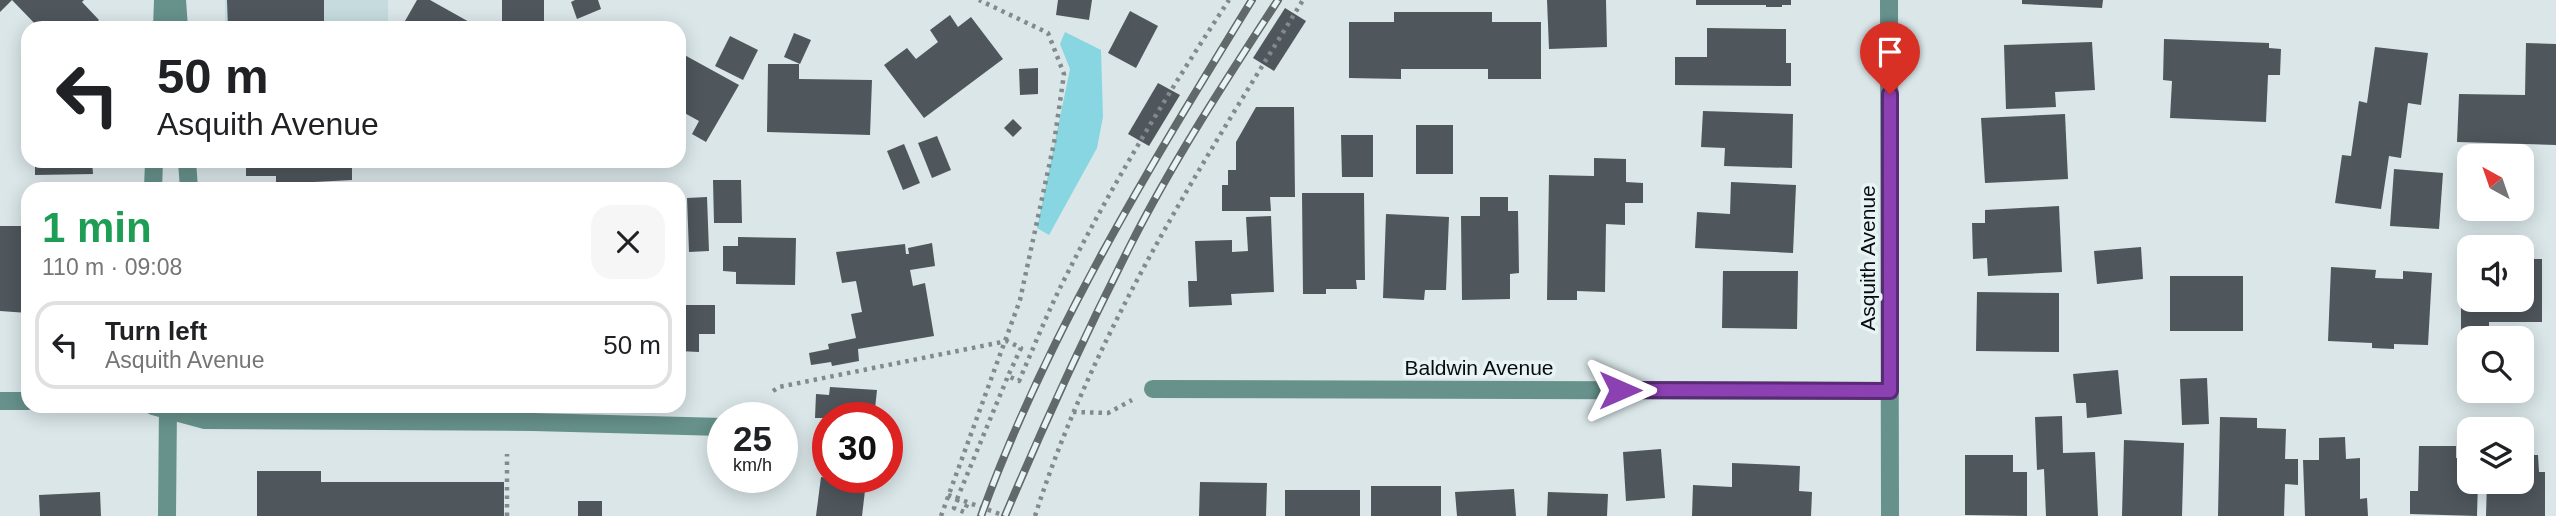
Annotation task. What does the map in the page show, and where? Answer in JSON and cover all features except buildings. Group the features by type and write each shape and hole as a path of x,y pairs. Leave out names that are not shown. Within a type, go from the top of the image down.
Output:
{"street":[{"path":"162,21 163,0"},
{"path":"177,0 178,21"},
{"name":"Asquith Avenue","path":"1889,0 1891,516"},
{"name":"Baldwin Avenue","path":"1153,389 1890,391"},
{"path":"0,401 21,401"},
{"path":"164,413 167,516"},
{"path":"183,413 205,420 533,422 707,427"}],"path":[{"path":"941,516 1020,300 1054,143 1064,74 1048,33 979,0"},
{"path":"1008,376 1019,381 1062,285 1122,176 1187,64 1229,0"},
{"path":"1035,516 1073,412 1151,254 1303,0"},
{"path":"773,391 779,387 1007,341 1021,348 954,508 964,512 968,502"},
{"path":"1073,412 1108,413 1153,389"},
{"path":"506,516 507,454"},
{"path":"948,495 1005,516"}],"shaded area":[{"path":"225,0 388,0 388,21 225,21"},
{"path":"1065,32 1101,50 1103,117 1097,148 1049,235 1037,228 1070,69 1060,44"}],"railway":[{"path":"981,516 1037,381 1103,251 1252,0"},
{"path":"1005,516 1081,346 1147,214 1201,121 1278,0"}],"route":[{"path":"1620,390 1890,391 1890,94"}]}
